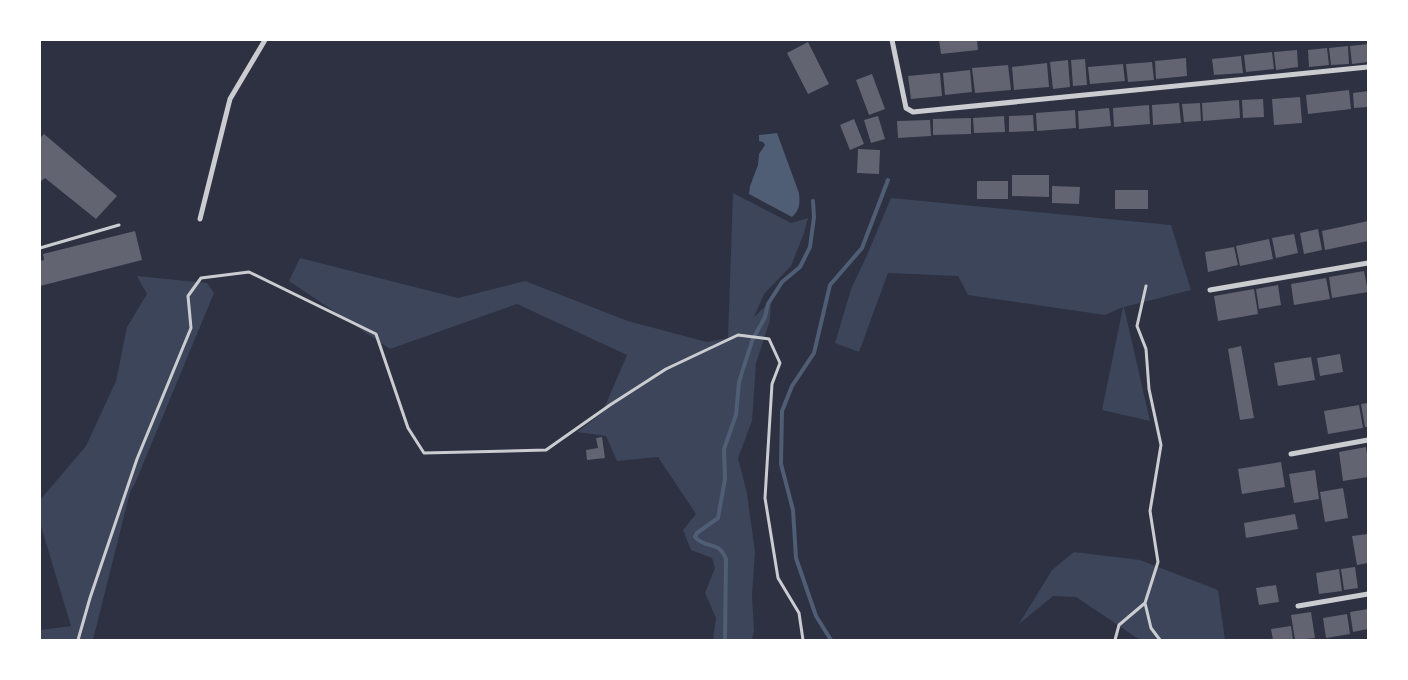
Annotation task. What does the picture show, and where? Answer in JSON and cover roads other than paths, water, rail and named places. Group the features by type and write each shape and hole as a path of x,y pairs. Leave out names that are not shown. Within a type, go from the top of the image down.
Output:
{"street":[{"path":"200,219 230,99 265,40"},
{"path":"892,40 906,108 913,112 1368,67"},
{"path":"1210,290 1368,263"},
{"path":"1291,454 1368,440"},
{"path":"1298,606 1368,594"}],"lane":[{"path":"40,248 119,225"},
{"path":"78,640 90,598 137,458 191,328 188,296 201,278 249,272 376,334 408,428 424,453 546,450 666,369 738,335 769,339 780,363 772,384 765,498 778,578 799,613 803,640"},
{"path":"1146,286 1137,326 1146,349 1149,389 1161,445 1150,511 1158,562 1145,603 1151,628 1160,640"},
{"path":"1115,640 1119,625 1145,603"}],"waterway":[{"path":"831,640 816,616 796,558 793,510 781,464 782,411 792,386 814,353 830,285 862,248 888,180"},
{"path":"725,640 726,559 719,549 703,543 695,537 697,533 718,518 725,479 724,449 736,415 739,382 752,341 765,317 768,304 782,282 800,267 810,247 814,217 813,201"}]}
